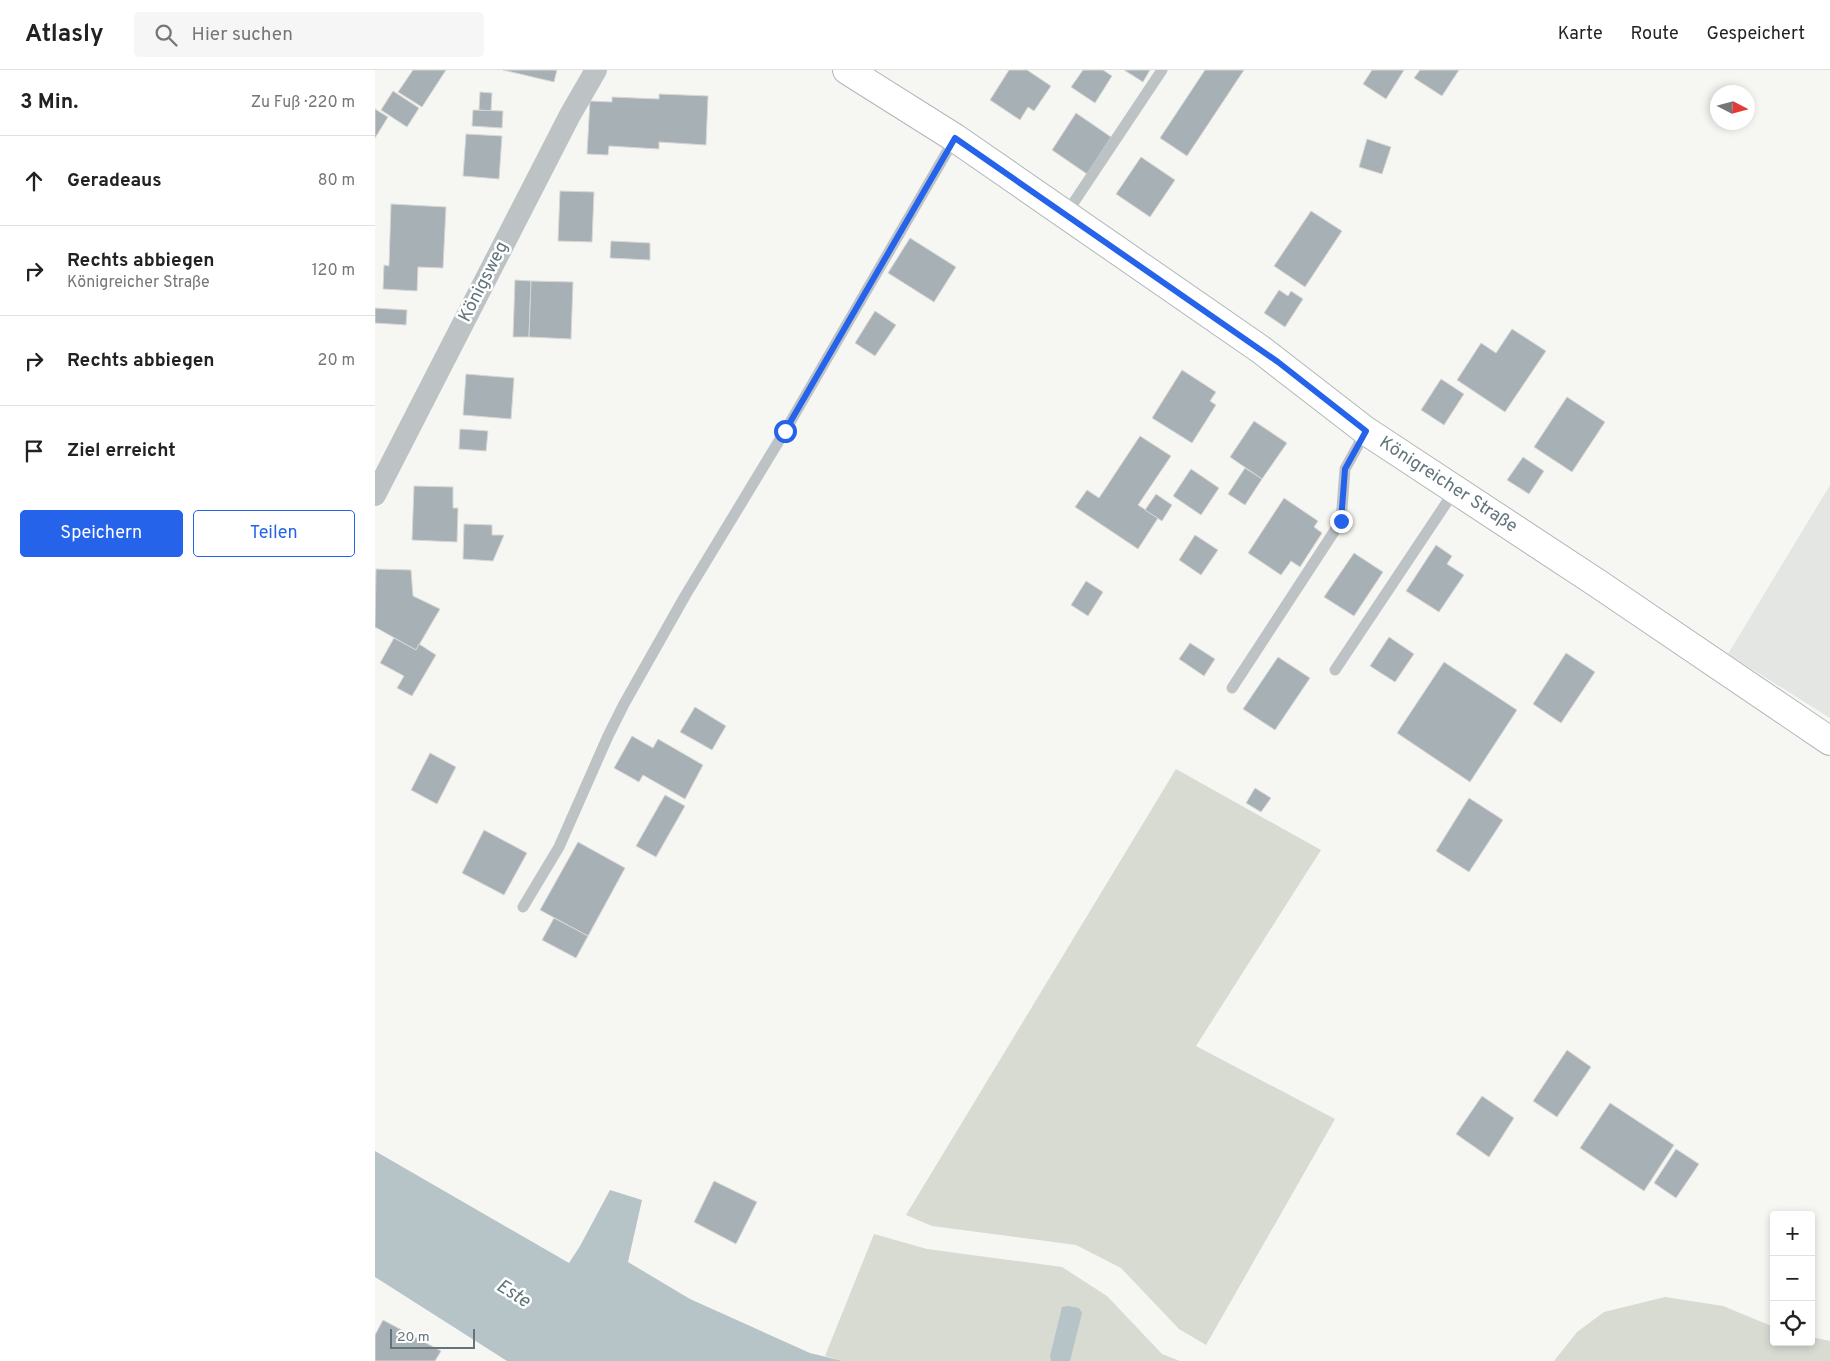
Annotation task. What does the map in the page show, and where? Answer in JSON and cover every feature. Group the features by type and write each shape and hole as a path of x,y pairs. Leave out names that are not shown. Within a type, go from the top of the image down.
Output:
{"street":[{"name":"Königsweg","path":"375,495 565,124 597,70"},
{"name":"Königreicher Straße","path":"847,70 955,138 1278,362 1366,431 1597,583 1830,741"}],"lane":[{"path":"1066,215 1162,70"},
{"path":"523,907 559,847 624,704 685,596 785,431 955,138"},
{"path":"1232,688 1341,521 1345,469 1366,431"},
{"path":"1335,670 1455,490"}],"shaded area":[{"path":"1830,485 1830,718 1728,654"},
{"path":"1176,769 1321,850 1196,1046 1335,1119 1206,1345 1179,1329 1121,1268 1076,1245 932,1226 906,1215"},
{"path":"874,1234 927,1249 1062,1267 1107,1296 1162,1354 1180,1361 843,1361 825,1356"},
{"path":"1665,1297 1723,1306 1770,1325 1770,1346 1815,1346 1815,1338 1830,1341 1830,1361 1554,1361 1577,1332 1604,1312"}],"water":[{"name":"Este","path":"375,1151 569,1263 610,1190 642,1200 628,1262 690,1299 810,1353 843,1361 507,1361 375,1277"},
{"path":"1062,1307 1079,1308 1082,1313 1070,1361 1051,1361 1050,1356"}],"building":[{"path":"413,70 446,70 422,107 398,92"},
{"path":"503,70 557,70 554,82"},
{"path":"1009,70 1027,70 1051,86 1034,111 1028,107 1020,120 990,100"},
{"path":"1083,70 1103,70 1112,76 1095,103 1071,87"},
{"path":"1124,70 1150,70 1143,82"},
{"path":"1205,70 1244,70 1187,156 1160,138"},
{"path":"1372,70 1404,70 1386,99 1363,84"},
{"path":"1420,70 1459,70 1442,96 1414,78"},
{"path":"393,91 419,108 407,127 381,110"},
{"path":"480,92 492,93 491,111 479,110"},
{"path":"659,94 708,96 706,145 659,142 659,149 609,146 608,155 587,154 590,101 612,102 612,97 659,99"},
{"path":"375,109 388,117 375,138"},
{"path":"473,110 503,111 502,128 472,126"},
{"path":"1076,113 1111,137 1087,174 1052,150"},
{"path":"466,134 502,136 499,179 463,176"},
{"path":"1367,139 1391,147 1382,174 1359,167"},
{"path":"1141,157 1175,180 1150,217 1116,194"},
{"path":"560,191 594,192 592,242 558,241"},
{"path":"391,204 446,207 443,268 418,267 417,291 383,289 384,265 389,266"},
{"path":"1311,211 1342,231 1305,287 1274,266"},
{"path":"910,238 956,267 934,302 888,273"},
{"path":"611,241 650,243 650,260 610,258"},
{"path":"515,280 531,281 529,337 513,337"},
{"path":"531,281 573,282 571,339 529,337"},
{"path":"1279,290 1288,296 1291,291 1303,299 1285,327 1264,313"},
{"path":"375,308 407,310 406,325 375,323"},
{"path":"875,311 896,325 875,356 855,343"},
{"path":"1512,329 1546,351 1505,412 1457,380 1481,343 1496,353"},
{"path":"1182,370 1216,392 1210,401 1216,405 1192,443 1152,418"},
{"path":"466,374 514,378 511,419 463,415"},
{"path":"1441,379 1464,394 1444,425 1421,410"},
{"path":"1567,397 1605,422 1572,472 1534,447"},
{"path":"1254,421 1287,443 1262,479 1230,457"},
{"path":"460,429 488,431 486,451 459,449"},
{"path":"1140,436 1171,456 1138,505 1158,518 1138,549 1075,507 1087,490 1099,498"},
{"path":"1523,457 1544,471 1529,494 1507,480"},
{"path":"1245,468 1262,479 1245,505 1228,494"},
{"path":"1191,469 1219,488 1201,515 1173,496"},
{"path":"414,486 453,487 453,508 458,508 457,542 412,540"},
{"path":"1156,494 1172,505 1162,521 1145,510"},
{"path":"1284,498 1318,521 1314,527 1322,533 1300,567 1291,561 1281,575 1248,553"},
{"path":"464,524 492,525 492,535 504,535 493,561 463,559"},
{"path":"1195,535 1218,550 1201,575 1179,560"},
{"path":"1436,545 1452,556 1447,564 1464,575 1439,612 1406,591"},
{"path":"1354,553 1383,572 1354,616 1324,597"},
{"path":"376,569 411,570 413,596 440,609 416,650 375,627"},
{"path":"1086,581 1103,592 1088,616 1071,605"},
{"path":"1389,637 1414,654 1395,682 1370,666"},
{"path":"394,638 416,650 419,644 436,655 412,696 397,688 404,676 380,663"},
{"path":"1190,643 1215,659 1204,676 1179,659"},
{"path":"1566,653 1595,672 1561,723 1533,704"},
{"path":"1278,657 1310,678 1275,730 1243,709"},
{"path":"1444,662 1517,710 1470,782 1397,733"},
{"path":"695,707 726,726 712,750 680,732"},
{"path":"632,736 653,748 658,739 703,765 685,799 643,775 639,782 614,768"},
{"path":"430,753 456,767 437,804 411,790"},
{"path":"1255,788 1271,798 1261,812 1246,803"},
{"path":"665,795 685,806 656,857 636,846"},
{"path":"1469,798 1503,820 1469,872 1436,851"},
{"path":"484,830 527,853 504,895 462,873"},
{"path":"578,842 625,868 588,936 540,910"},
{"path":"554,918 588,936 576,958 542,940"},
{"path":"1567,1050 1591,1067 1557,1117 1533,1101"},
{"path":"1482,1096 1514,1118 1489,1157 1456,1134"},
{"path":"1610,1103 1674,1145 1644,1191 1580,1148"},
{"path":"1676,1149 1699,1164 1676,1198 1654,1183"},
{"path":"714,1181 757,1202 736,1244 694,1222"},
{"path":"383,1320 441,1351 435,1361 375,1361 375,1335"}],"route":[{"path":"785,431 955,138 1278,362 1366,431 1345,469 1341,521"}]}
